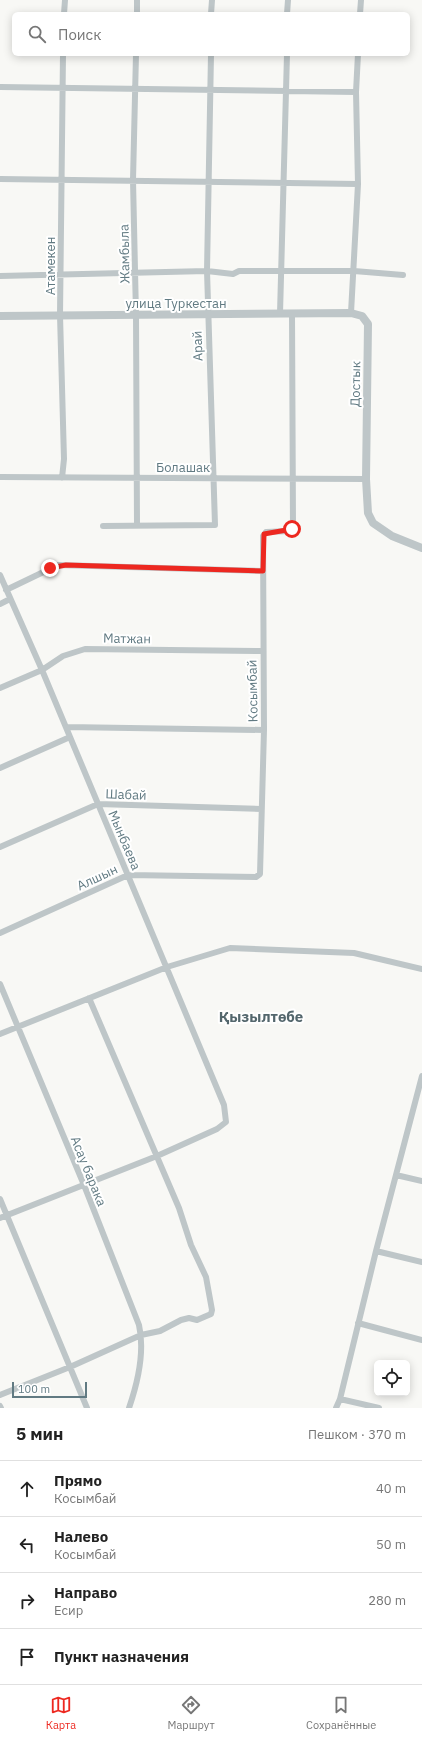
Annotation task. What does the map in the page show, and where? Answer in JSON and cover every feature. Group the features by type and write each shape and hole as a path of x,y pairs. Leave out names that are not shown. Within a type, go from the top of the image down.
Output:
{"street":[{"path":"64,12 65,0"},
{"path":"137,12 138,0"},
{"path":"212,0 212,12"},
{"path":"288,0 288,12"},
{"path":"360,12 361,0"},
{"name":"Атамекен","path":"62,478 64,459 60,315 61,88 63,56"},
{"name":"Жамбыла","path":"136,56 133,180 138,526"},
{"name":"Арай","path":"103,526 215,525 207,315 211,56"},
{"path":"280,314 287,56"},
{"path":"351,313 358,184 356,92 358,56"},
{"path":"0,86 135,90 356,92"},
{"path":"0,179 358,184"},
{"path":"0,276 135,272 207,272 233,274 240,271 281,270 354,271 403,275"},
{"name":"улица Туркестан","path":"0,316 351,313"},
{"name":"Достык","path":"351,313 362,316 368,324 366,466 367,508 371,520 392,536 422,548"},
{"path":"292,314 293,478"},
{"name":"Болашак","path":"0,477 366,479"},
{"name":"Косымбай","path":"259,877 264,730 262,651 264,534 292,529 293,478"},
{"path":"6,590 58,565 263,571"},
{"name":"Мынбаева","path":"0,575 42,670 224,1105 226,1122 217,1129 157,1156"},
{"path":"0,604 10,600"},
{"name":"Матжан","path":"0,688 42,670 63,656 85,649 262,651"},
{"path":"66,727 264,730"},
{"path":"0,768 70,737"},
{"name":"Шабай","path":"0,847 98,804 261,809"},
{"name":"Алшын","path":"0,933 128,875 259,877"},
{"path":"0,1034 167,967 230,948 354,953 422,969"},
{"name":"Асау барака","path":"0,984 84,1185 139,1324 141,1335 138,1382 130,1408"},
{"path":"0,1395 70,1367 141,1335 160,1331 181,1320 189,1318 197,1320 204,1318 211,1314 212,1310 206,1277 191,1245 179,1208 89,998"},
{"path":"336,1408 340,1399 376,1251 422,1076"},
{"path":"415,1101 422,1103"},
{"path":"0,1218 157,1156"},
{"path":"396,1175 422,1181"},
{"path":"0,1199 87,1408"},
{"path":"376,1251 422,1262"},
{"path":"358,1324 422,1340"},
{"path":"340,1399 379,1408"}],"district":[{"name":"Қызылтөбе","path":"261,1017"}],"route":[{"path":"50,568 58,565 66,565 263,571 264,534 266,532 292,529"}]}
